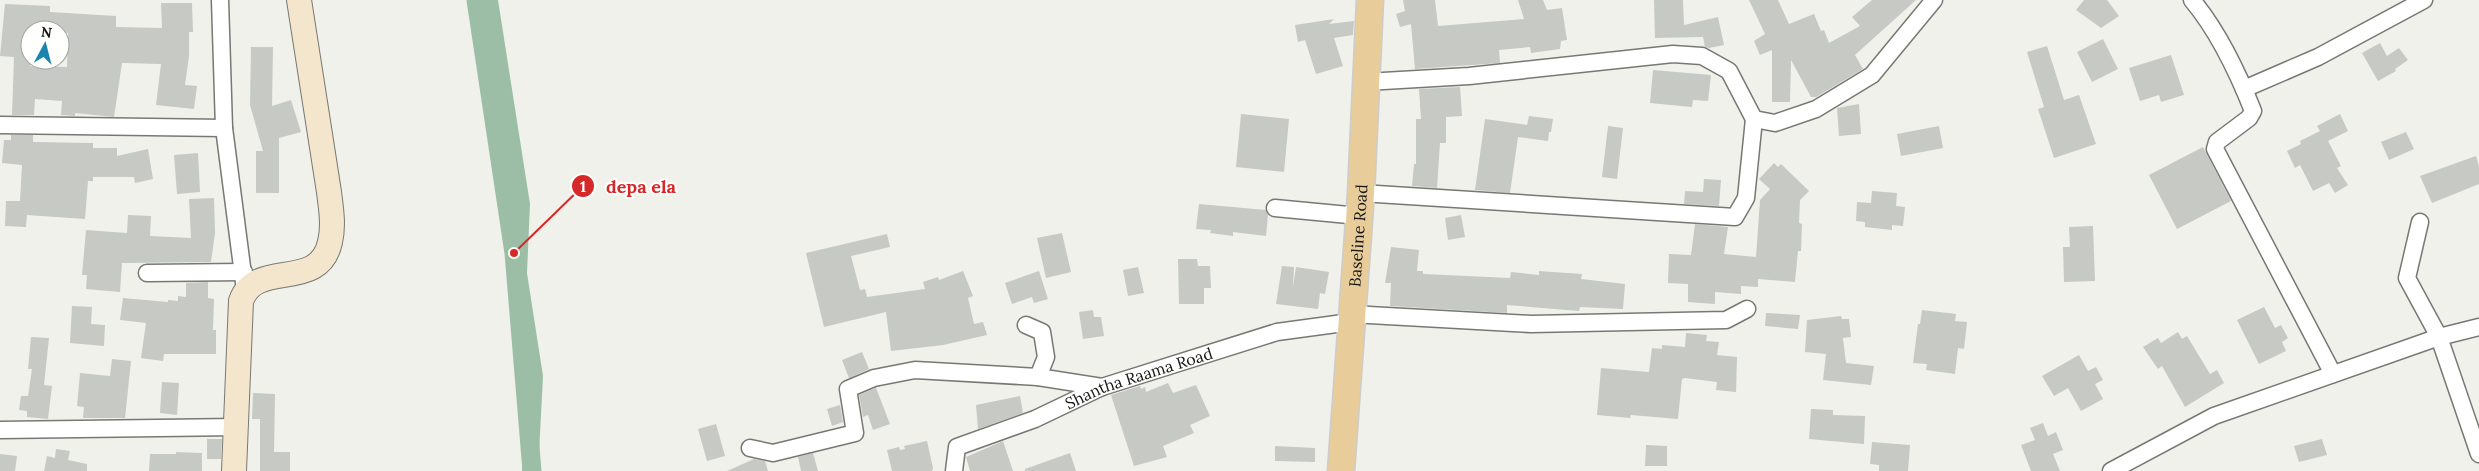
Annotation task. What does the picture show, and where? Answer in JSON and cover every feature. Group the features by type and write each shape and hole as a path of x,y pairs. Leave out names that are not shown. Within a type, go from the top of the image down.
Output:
{"main road":[{"name":"Baseline Road","path":"1341,471 1360,205 1370,0"}],"street":[{"path":"220,0 224,128 244,281 241,300 234,471"},
{"path":"147,273 244,281 260,280 308,270 320,264 326,255 332,222 329,192 299,0"},
{"path":"1754,119 1776,123 1816,109 1872,75 1934,0"},
{"path":"2192,0 2205,16 2244,89 2253,111 2250,118 2217,142 2215,149 2333,374"},
{"path":"2244,89 2318,57 2424,0"},
{"path":"1275,208 1360,205 1735,217 1746,198 1754,119 1729,71 1702,56 1673,54 1469,76 1366,82"},
{"path":"0,125 224,128"},
{"path":"2420,222 2407,278 2439,336 2479,454"},
{"name":"Shantha Raama Road","path":"954,471 957,446 1035,419 1102,386 1277,332 1351,318 1541,324 1726,320 1746,309"},
{"path":"1026,325 1042,332 1046,357 1038,377"},
{"path":"2111,471 2214,416 2439,336 2479,327"},
{"path":"750,448 773,453 855,433 848,389 874,378 915,370 1038,377 1102,386"},
{"path":"0,430 237,427"}],"shaded area":[{"path":"477,0 498,0 530,204 527,273 543,376 539,453 541,471 522,471 527,407 521,310"}],"building":[{"path":"1403,0 1435,0 1438,26 1524,19 1518,0 1543,0 1547,10 1562,8 1567,40 1561,41 1560,49 1531,53 1530,47 1499,50 1500,63 1415,69 1411,24 1400,27 1396,14 1405,11"},
{"path":"1654,0 1683,0 1684,25 1718,17 1724,45 1705,47 1703,37 1655,38"},
{"path":"1749,0 1778,0 1789,24 1814,14 1821,31 1824,30 1829,43 1860,26 1852,17 1872,0 1916,0 1855,55 1863,69 1816,97 1811,97 1791,60 1790,102 1772,102 1772,50 1760,55 1754,41 1765,34"},
{"path":"2084,0 2107,0 2119,16 2101,28 2076,10"},
{"path":"161,3 192,3 193,32 189,32 189,56 185,85 197,86 194,109 156,105 161,64 122,63 114,117 75,113 75,116 61,115 62,101 35,99 34,115 12,115 14,57 0,56 5,4 50,6 50,12 116,16 116,27 162,28"},
{"path":"1334,19 1329,24 1354,21 1353,35 1334,38 1343,66 1316,74 1305,40 1298,42 1295,25"},
{"path":"2103,39 2118,69 2092,82 2077,52"},
{"path":"2380,43 2387,56 2399,48 2408,60 2395,69 2396,71 2378,81 2362,53"},
{"path":"2047,46 2064,100 2079,95 2096,144 2054,158 2038,109 2044,107 2027,52"},
{"path":"251,47 273,47 272,106 291,100 301,132 279,138 279,193 256,193 256,151 263,151 250,105"},
{"path":"2171,55 2184,95 2161,102 2159,95 2140,101 2129,68"},
{"path":"1653,70 1711,75 1708,101 1693,100 1692,107 1650,103"},
{"path":"1460,87 1462,116 1446,117 1446,143 1440,143 1437,188 1412,186 1414,164 1416,164 1416,119 1421,119 1419,89"},
{"path":"1859,104 1861,134 1839,136 1837,108"},
{"path":"1241,114 1289,119 1284,172 1236,167"},
{"path":"2340,114 2348,131 2328,141 2341,166 2337,168 2348,185 2335,193 2329,183 2313,191 2300,165 2295,168 2287,151 2301,144 2300,141 2320,131 2317,126"},
{"path":"1529,116 1553,119 1548,141 1518,137 1510,193 1475,190 1485,119 1527,125"},
{"path":"1608,126 1623,128 1617,179 1602,177"},
{"path":"1939,126 1943,148 1901,156 1897,134"},
{"path":"2406,132 2414,149 2389,160 2381,142"},
{"path":"11,135 33,135 33,142 93,143 93,148 117,148 117,156 148,149 153,179 135,183 134,177 93,177 93,181 88,181 85,219 27,215 26,227 5,226 6,201 20,201 22,165 2,163 4,140 11,140"},
{"path":"2203,147 2231,201 2177,229 2149,175"},
{"path":"198,153 200,192 177,194 174,155"},
{"path":"2476,156 2479,166 2479,184 2432,203 2420,176"},
{"path":"1774,163 1778,167 1781,164 1809,191 1800,200 1799,223 1802,224 1801,251 1798,251 1795,282 1758,279 1758,287 1741,286 1741,294 1715,292 1715,304 1688,302 1688,284 1668,283 1669,254 1691,255 1695,224 1728,227 1724,254 1756,257 1760,200 1770,189 1759,179"},
{"path":"1704,179 1721,180 1719,206 1684,204 1685,191 1703,192"},
{"path":"1872,191 1897,193 1896,206 1905,207 1903,226 1892,225 1892,230 1865,227 1865,222 1856,221 1857,202 1871,203"},
{"path":"214,198 215,233 211,262 122,263 120,292 86,289 87,275 82,275 86,230 127,233 128,215 151,216 150,236 191,238 189,199"},
{"path":"1199,204 1266,210 1268,215 1266,236 1233,232 1233,236 1210,233 1211,230 1196,229"},
{"path":"1461,215 1465,237 1448,240 1445,218"},
{"path":"2093,226 2095,281 2064,282 2063,247 2070,247 2069,227"},
{"path":"1062,233 1071,272 1046,278 1037,238"},
{"path":"887,234 890,247 851,256 860,290 865,289 867,297 925,289 923,282 938,277 939,280 963,271 973,296 968,298 974,324 983,322 987,335 943,345 891,351 886,312 824,327 806,253"},
{"path":"1391,247 1419,250 1417,271 1423,271 1423,274 1510,278 1511,272 1539,275 1539,271 1582,274 1581,279 1625,284 1623,309 1580,307 1579,311 1507,305 1507,313 1390,306 1391,283 1385,283"},
{"path":"1178,259 1197,259 1198,266 1210,266 1211,288 1204,288 1204,304 1179,304"},
{"path":"1282,266 1294,267 1293,287 1296,267 1329,272 1325,294 1320,293 1318,309 1276,304"},
{"path":"1138,267 1144,293 1128,296 1123,270"},
{"path":"1039,271 1048,299 1034,303 1032,297 1012,304 1005,283"},
{"path":"208,282 208,298 214,299 213,330 216,330 216,354 164,354 163,361 141,358 146,323 120,320 123,298 168,302 168,300 178,301 178,296 186,297 186,283"},
{"path":"72,306 92,307 91,324 105,325 104,346 70,343"},
{"path":"2264,307 2275,328 2281,325 2288,338 2282,342 2286,351 2259,364 2237,320"},
{"path":"1093,310 1094,317 1101,317 1104,336 1083,339 1079,312"},
{"path":"1922,310 1956,314 1955,321 1967,322 1964,349 1958,348 1955,374 1926,370 1927,364 1913,363 1918,324 1920,324"},
{"path":"1766,313 1800,315 1798,329 1765,326"},
{"path":"1841,316 1842,319 1849,319 1851,337 1843,338 1846,363 1874,366 1871,385 1823,380 1826,354 1805,352 1807,320"},
{"path":"2178,332 2182,339 2187,336 2210,374 2217,370 2224,383 2185,407 2162,366 2158,369 2143,347 2158,338 2161,343"},
{"path":"1686,333 1707,335 1706,341 1719,342 1717,355 1737,357 1736,392 1716,390 1717,382 1685,378 1682,379 1678,419 1631,415 1630,418 1597,415 1601,368 1649,372 1652,348 1662,349 1662,345 1685,347"},
{"path":"31,337 49,338 44,385 52,386 48,419 27,417 27,411 19,410 21,396 28,396 32,369 28,369"},
{"path":"862,352 869,369 849,378 842,360"},
{"path":"2079,355 2088,371 2096,367 2103,380 2095,384 2103,399 2081,411 2068,388 2054,396 2042,376"},
{"path":"112,359 131,361 125,418 83,418 84,407 77,406 80,373 110,376"},
{"path":"162,382 179,383 177,415 160,413"},
{"path":"1168,383 1173,393 1196,385 1210,416 1190,425 1194,433 1163,446 1167,457 1134,466 1111,395 1140,386 1141,389 1145,387 1146,392"},
{"path":"876,388 890,424 873,430 868,415 863,417 859,395"},
{"path":"253,393 275,394 274,452 290,452 290,471 260,471 260,419 252,419"},
{"path":"1020,396 1023,413 978,429 976,405"},
{"path":"840,405 843,422 832,426 827,409"},
{"path":"1811,409 1833,410 1833,415 1865,416 1864,444 1809,439"},
{"path":"2043,423 2048,436 2056,432 2063,450 2053,454 2060,471 2031,471 2021,445 2035,440 2030,428"},
{"path":"716,424 725,456 707,461 698,429"},
{"path":"207,439 222,439 221,459 207,459"},
{"path":"2322,439 2327,455 2299,462 2294,446"},
{"path":"927,441 932,471 892,471 887,450 899,447 900,450 905,449 904,446"},
{"path":"1003,441 1013,471 970,471 966,457"},
{"path":"1872,442 1910,445 1908,471 1879,471 1879,465 1870,464"},
{"path":"1646,445 1667,446 1667,466 1645,466"},
{"path":"1275,446 1315,448 1315,462 1275,461"},
{"path":"56,449 70,451 68,460 87,464 87,471 44,471 47,456 55,458"},
{"path":"176,452 202,453 202,471 149,471 150,454 176,454"},
{"path":"813,453 818,471 801,471 798,457"},
{"path":"1070,453 1076,471 1025,471 1025,469"},
{"path":"0,454 17,456 15,471 0,471"},
{"path":"754,459 765,461 768,471 727,471"}],"waterway":[{"path":"476,0 514,253 532,471"}],"place":[{"name":"depa ela","path":"514,253"}]}
